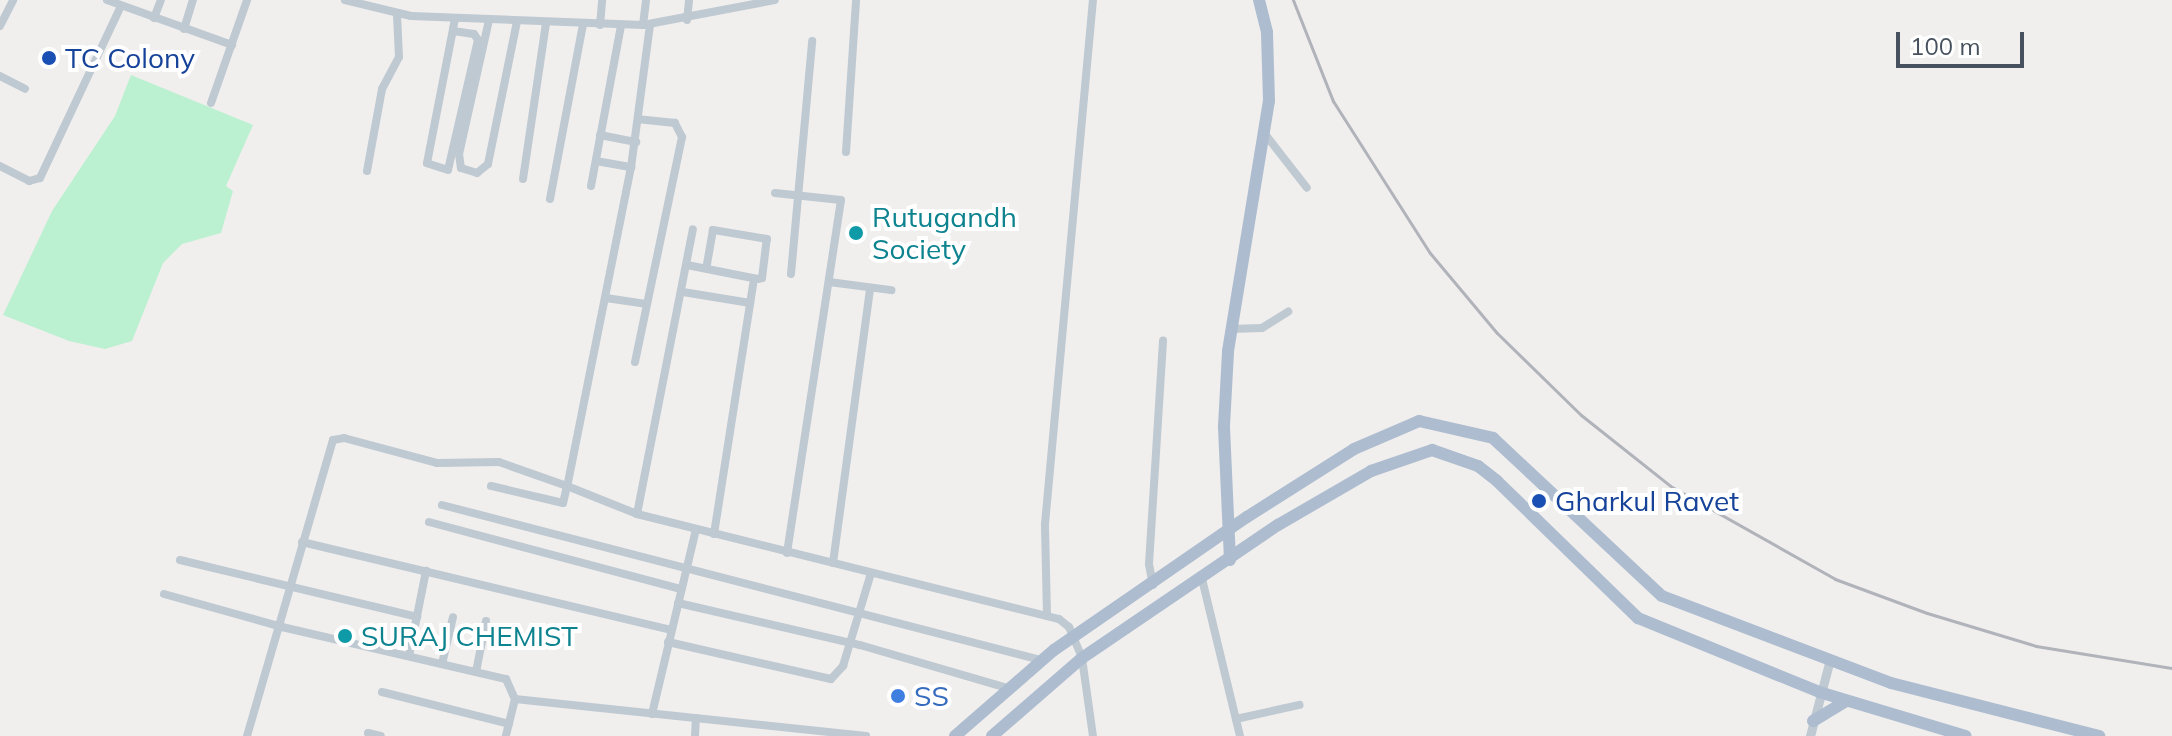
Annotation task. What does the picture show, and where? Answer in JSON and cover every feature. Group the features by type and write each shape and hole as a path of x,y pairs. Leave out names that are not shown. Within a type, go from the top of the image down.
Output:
{"main road":[{"path":"1230,560 1224,415 1230,329 1265,134 1270,65 1259,0"},
{"path":"955,736 1041,660 1153,586 1227,531 1354,449 1419,421 1439,422 1493,438 1642,583 1662,596 1891,683 2099,736"},
{"path":"992,736 1082,658 1371,471 1418,452 1443,452 1478,466 1638,618 1845,702 1942,733 1966,736"},
{"path":"1813,721 1845,702"}],"street":[{"path":"0,26 13,0"},
{"path":"107,0 232,45"},
{"path":"154,18 161,0"},
{"path":"184,29 193,0"},
{"path":"211,103 247,0"},
{"path":"345,0 397,14 600,25 647,25 687,20 734,5 775,0"},
{"path":"600,25 602,0"},
{"path":"491,486 563,503 636,142 647,25 646,0"},
{"path":"687,20 689,0"},
{"path":"846,152 856,0"},
{"path":"1047,615 1045,524 1093,0"},
{"path":"0,166 29,181 40,178 121,6"},
{"path":"367,171 382,89 399,57 397,14"},
{"path":"453,31 474,34 478,40 448,170 427,163 455,19"},
{"path":"489,20 459,154 461,168 477,173 488,164 517,22"},
{"path":"523,179 546,24"},
{"path":"550,199 583,24"},
{"path":"591,186 621,25"},
{"path":"791,274 812,41"},
{"path":"0,76 25,89"},
{"path":"635,362 682,137 675,123 639,119"},
{"path":"1265,134 1307,188"},
{"path":"600,135 636,142"},
{"path":"596,161 631,167"},
{"path":"775,193 841,200 787,553"},
{"path":"637,514 693,229"},
{"path":"687,265 762,278 767,239 713,230 706,268"},
{"path":"829,282 891,290"},
{"path":"714,534 753,284"},
{"path":"833,563 870,288"},
{"path":"683,292 750,303"},
{"path":"606,298 646,304"},
{"path":"1230,329 1262,328 1288,312"},
{"path":"1153,586 1149,564 1163,340"},
{"path":"247,736 282,627 326,452 338,438 437,463 499,462 637,514 1047,615 1065,623 1082,658 1093,736"},
{"path":"442,505 686,571 859,611 1041,660"},
{"path":"429,522 681,589"},
{"path":"652,714 696,530"},
{"path":"302,542 670,630"},
{"path":"180,560 417,617"},
{"path":"409,656 426,571"},
{"path":"668,642 825,679 839,672 871,573"},
{"path":"1202,579 1240,736"},
{"path":"164,594 282,627 506,679 515,699 506,736"},
{"path":"678,603 849,643 1007,688"},
{"path":"442,664 453,617"},
{"path":"476,672 486,621"},
{"path":"1810,736 1830,659"},
{"path":"382,692 509,724"},
{"path":"515,699 866,736"},
{"path":"1236,719 1299,705"},
{"path":"695,736 696,718"},
{"path":"368,733 381,736"}],"green space":[{"path":"131,75 253,125 226,186 233,191 221,233 182,244 163,263 132,341 105,349 69,341 3,315 52,211 115,116"}],"railway":[{"path":"1293,0 1333,101 1430,253 1497,333 1581,415 1672,487 1835,579 1927,613 2036,646 2172,668"}],"place":[{"name":"TC Colony","path":"49,58"},
{"name":"Rutugandh Society","path":"856,233"},
{"name":"Gharkul Ravet","path":"1539,501"},
{"name":"SURAJ CHEMIST","path":"345,636"},
{"name":"SS","path":"898,696"}]}
